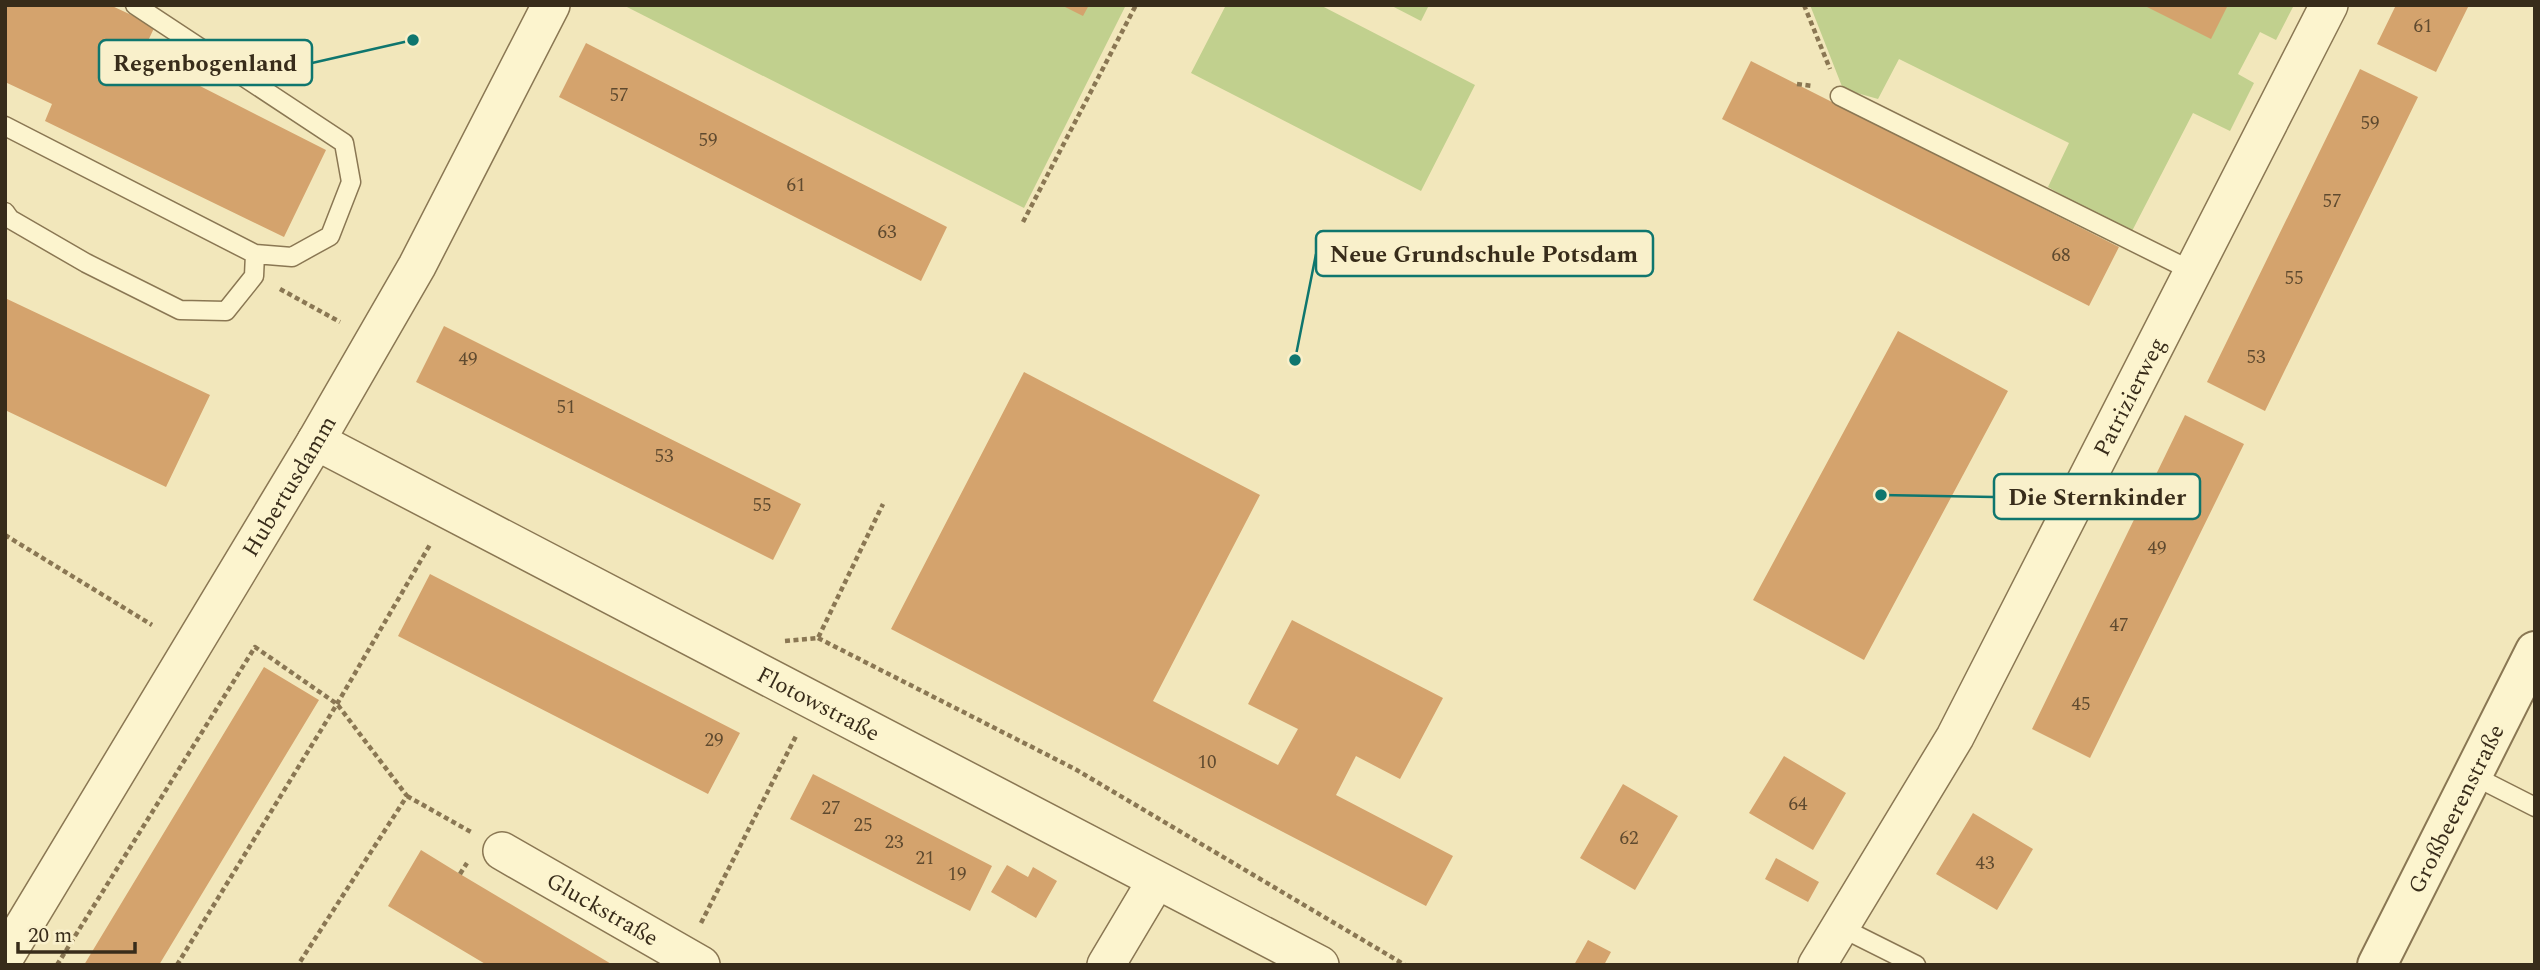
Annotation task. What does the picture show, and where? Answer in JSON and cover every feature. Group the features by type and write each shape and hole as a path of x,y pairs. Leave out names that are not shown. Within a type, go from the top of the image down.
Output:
{"street":[{"name":"Hubertusdamm","path":"5,957 316,440 417,266 551,5"},
{"name":"Patrizierweg","path":"1817,965 1955,737 2327,6"},
{"name":"Flotowstraße","path":"316,440 1320,965"},
{"name":"Großbeerenstraße","path":"2377,965 2535,651"},
{"name":"Gluckstraße","path":"502,850 693,960"},
{"path":"1107,965 1156,881"}],"lane":[{"path":"5,126 255,254 292,257 330,236 351,182 344,143 135,5"},
{"path":"1840,96 2192,271"},
{"path":"5,212 10,219 86,263 180,310 226,311 254,276 255,254"},
{"path":"2472,775 2535,807"},
{"path":"1840,927 1916,965"}],"path":[{"path":"1023,222 1136,5"},
{"path":"1804,5 1840,96"},
{"path":"254,276 317,308 373,342"},
{"path":"818,638 883,504"},
{"path":"177,965 337,704 450,511"},
{"path":"5,535 152,625"},
{"path":"749,667 761,644 818,638 1075,769 1405,965"},
{"path":"57,965 255,647 337,704 407,796 502,850"},
{"path":"693,960 813,701"},
{"path":"298,965 407,796"}],"green space":[{"path":"623,5 1126,5 1024,208"},
{"path":"1226,5 1320,5 1475,85 1421,191 1191,73"},
{"path":"1390,5 1429,5 1421,21"},
{"path":"1810,5 2294,5 2276,40 2260,32 2238,74 2254,83 2230,131 2193,113 2130,235 2048,187 2069,143 1899,59 1878,99 1843,89"}],"building":[{"path":"5,5 110,5 155,26 141,56 326,150 284,237 45,121 52,104 5,82"},
{"path":"1061,5 1089,5 1083,16"},
{"path":"2143,5 2228,5 2211,39"},
{"path":"2396,5 2469,5 2436,72 2377,44"},
{"path":"586,43 947,227 921,281 559,97"},
{"path":"1751,61 2119,247 2089,306 1722,119"},
{"path":"2360,69 2418,97 2265,411 2207,382"},
{"path":"5,298 210,395 166,487 5,410"},
{"path":"444,326 801,504 773,560 416,382"},
{"path":"1898,331 2008,391 1864,660 1753,600"},
{"path":"1024,372 1260,495 1153,701 1278,765 1298,729 1248,704 1292,620 1443,698 1400,779 1356,756 1336,795 1453,856 1426,906 891,629"},
{"path":"2185,415 2244,444 2090,758 2032,729"},
{"path":"430,574 740,733 708,794 398,636"},
{"path":"264,667 319,700 159,965 84,965"},
{"path":"1784,756 1846,793 1813,850 1749,813"},
{"path":"813,774 992,866 970,911 790,819"},
{"path":"1623,784 1678,816 1635,890 1580,858"},
{"path":"1973,813 2033,849 1997,910 1936,874"},
{"path":"421,850 613,965 487,965 388,906"},
{"path":"1776,858 1819,882 1808,902 1765,879"},
{"path":"1007,865 1028,877 1033,867 1057,881 1036,918 991,892"},
{"path":"1588,940 1611,952 1604,965 1574,965"}],"place":[{"name":"Regenbogenland","path":"413,40"},
{"name":"Neue Grundschule Potsdam","path":"1295,360"},
{"name":"Die Sternkinder","path":"1881,495"}]}
